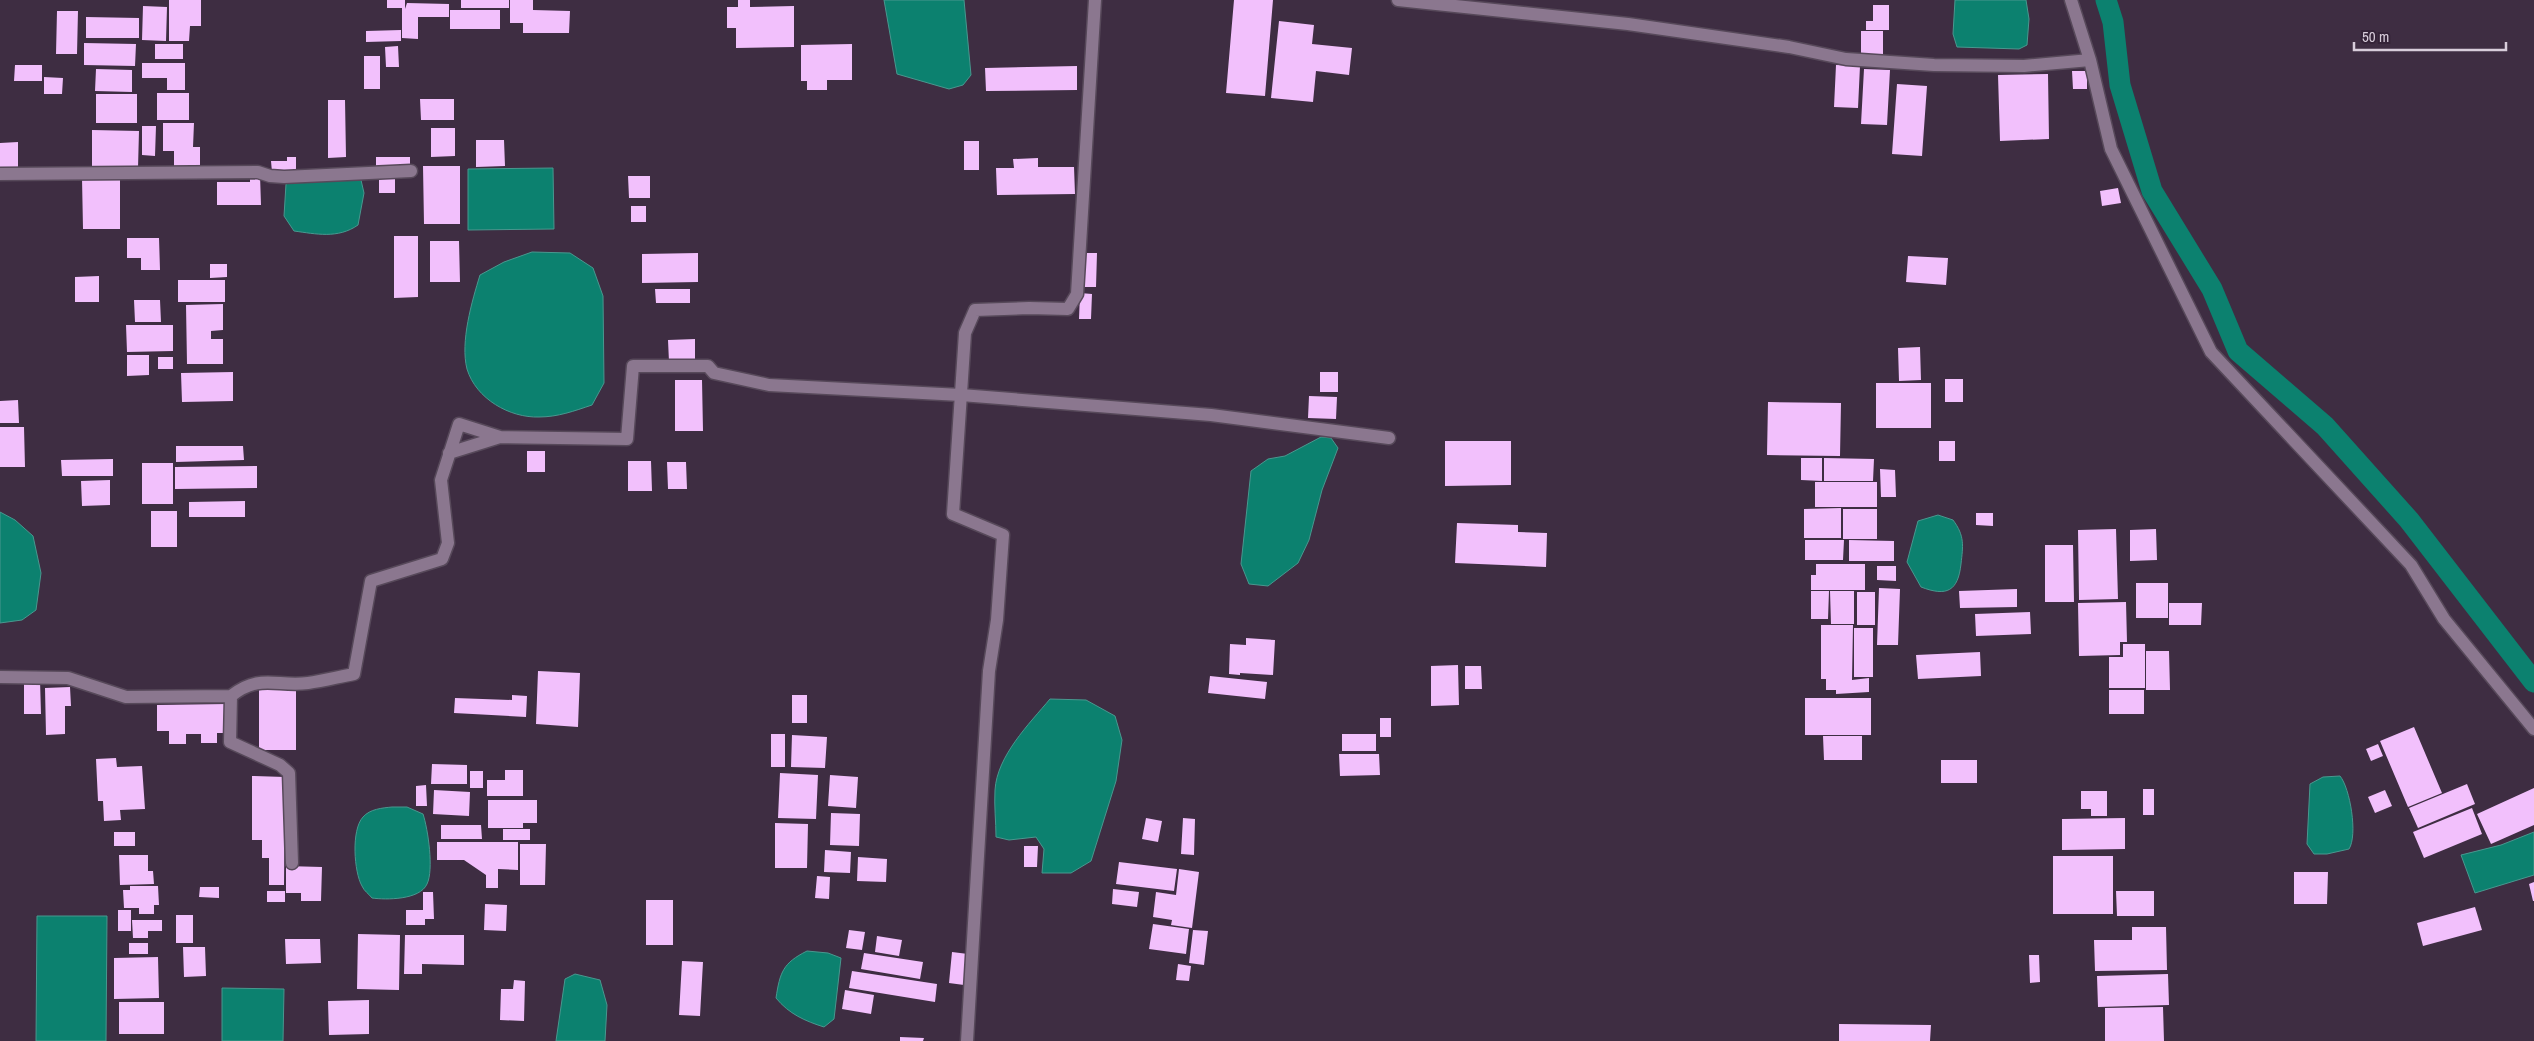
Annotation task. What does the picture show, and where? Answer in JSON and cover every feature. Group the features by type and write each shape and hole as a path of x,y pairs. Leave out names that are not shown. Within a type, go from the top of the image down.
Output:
{"street":[{"path":"967,1041 989,671 997,620 1002,535 953,514 965,333 976,310 1068,309 1077,294 1095,0"},
{"path":"1398,0 1628,24 1789,47 1846,59 1944,65 2024,66 2090,60"},
{"path":"2071,0 2090,60 2111,149 2211,352 2412,565 2444,619 2534,729"},
{"path":"0,174 258,172 270,176 284,176 411,171"},
{"path":"0,677 68,678 126,697 231,696 244,686 254,682 306,684 354,674 371,581 442,559 448,543 440,480 459,424 500,437 584,440 627,439 633,366 708,366 714,373 769,385 961,395 1211,416 1389,438"},
{"path":"449,453 500,437"},
{"path":"231,696 230,742 280,765 289,772 292,863"}],"shaded area":[{"path":"884,0 964,0 971,75 963,85 949,89 897,74"},
{"path":"1955,0 2026,0 2029,19 2027,45 2019,49 1957,47 1953,34"},
{"path":"553,168 554,229 468,230 468,169"},
{"path":"349,176 361,180 364,193 358,225 335,234 294,231 284,216 286,184 295,181"},
{"path":"532,252 570,253 593,268 603,296 604,383 592,405 546,417 517,414 496,405 486,398 471,380 465,358 468,322 480,275 504,262"},
{"path":"1321,437 1331,438 1338,448 1322,490 1309,540 1298,563 1268,586 1249,584 1241,564 1251,471 1268,459 1285,456"},
{"path":"0,512 15,520 33,536 41,573 36,610 22,620 0,623"},
{"path":"1938,515 1953,520 1960,531 1962,541 1961,564 1957,580 1954,586 1944,591 1921,587 1907,562 1918,521"},
{"path":"1050,699 1086,700 1115,716 1122,740 1116,781 1091,861 1071,873 1042,873 1044,849 1036,837 1009,840 996,837 995,790 1001,765 1015,741"},
{"path":"2340,776 2347,790 2352,812 2352,842 2349,849 2327,854 2314,854 2307,844 2310,784 2323,777"},
{"path":"407,807 423,814 429,849 429,878 423,889 410,896 394,899 372,898 359,880 355,851 357,831 359,823 366,814 376,809"},
{"path":"2534,832 2534,875 2475,893 2461,855 2501,845"},
{"path":"37,916 107,916 106,1041 36,1041"},
{"path":"807,951 828,953 841,958 834,1019 824,1027 798,1016 776,998 779,981 784,969 799,955"},
{"path":"575,974 600,980 607,1005 605,1041 556,1041 565,979"},
{"path":"222,988 284,989 283,1041 222,1041"}],"building":[{"path":"169,0 201,0 201,26 190,26 189,41 169,41"},
{"path":"387,0 405,0 405,9 407,3 449,4 449,17 418,17 418,39 402,38 402,8 387,8"},
{"path":"461,0 509,0 509,8 461,8"},
{"path":"510,0 533,0 533,10 570,11 569,33 523,33 523,23 510,23"},
{"path":"738,0 750,0 750,7 794,6 794,47 736,48 736,28 727,28 727,7 738,7"},
{"path":"1234,0 1273,0 1265,96 1226,93"},
{"path":"1873,5 1889,5 1889,30 1866,30 1866,21 1873,21"},
{"path":"143,6 167,7 166,41 142,40"},
{"path":"450,10 500,10 500,29 450,29"},
{"path":"57,11 78,11 77,54 56,54"},
{"path":"86,17 139,18 139,38 86,38"},
{"path":"1279,21 1314,25 1312,44 1352,48 1349,75 1316,71 1313,102 1271,98"},
{"path":"401,30 401,41 366,42 366,31"},
{"path":"1861,31 1883,31 1883,57 1861,57"},
{"path":"84,43 136,44 135,66 84,65"},
{"path":"155,44 183,44 183,59 155,59"},
{"path":"852,44 852,80 827,80 827,90 807,90 807,81 801,81 801,45"},
{"path":"398,46 399,67 386,67 385,47"},
{"path":"364,56 380,56 380,89 364,89"},
{"path":"142,63 185,63 185,90 167,90 167,78 142,78"},
{"path":"15,65 42,65 42,81 14,81"},
{"path":"1836,65 1860,66 1858,108 1834,107"},
{"path":"1077,66 1077,90 986,91 985,68"},
{"path":"96,69 132,70 132,92 95,91"},
{"path":"1864,69 1890,70 1887,125 1861,124"},
{"path":"2072,71 2087,71 2087,89 2073,89"},
{"path":"2048,74 2049,139 2000,141 1998,75"},
{"path":"44,77 63,78 62,94 44,94"},
{"path":"1897,84 1927,86 1922,156 1892,154"},
{"path":"157,93 189,93 189,120 157,120"},
{"path":"96,94 137,94 137,123 96,123"},
{"path":"420,99 454,99 454,120 421,120"},
{"path":"328,100 345,100 346,157 328,158"},
{"path":"163,123 194,123 193,147 200,147 200,166 174,166 174,151 163,151"},
{"path":"142,126 156,126 155,156 142,155"},
{"path":"431,128 455,128 455,156 431,157"},
{"path":"92,130 139,131 138,168 92,167"},
{"path":"476,140 504,140 505,166 476,167"},
{"path":"964,141 979,141 979,170 964,170"},
{"path":"18,142 18,169 0,170 0,143"},
{"path":"287,157 296,157 296,172 272,172 271,161 287,161"},
{"path":"376,157 410,157 410,166 376,167"},
{"path":"1038,158 1038,167 1074,167 1075,194 997,195 996,168 1014,168 1013,159"},
{"path":"423,166 460,166 460,224 424,224"},
{"path":"250,175 260,175 261,205 217,205 217,182 250,182"},
{"path":"379,175 395,175 395,193 379,193"},
{"path":"628,176 650,176 650,198 629,198"},
{"path":"82,178 120,178 120,229 83,229"},
{"path":"2118,188 2121,203 2102,206 2100,191"},
{"path":"631,206 646,206 646,222 631,222"},
{"path":"394,236 418,236 418,297 394,298"},
{"path":"127,238 159,238 160,270 141,270 141,258 127,258"},
{"path":"430,241 459,241 460,282 430,282"},
{"path":"698,253 698,282 642,283 642,254"},
{"path":"1085,253 1097,253 1096,287 1084,287"},
{"path":"1908,256 1948,258 1946,285 1906,282"},
{"path":"210,264 227,264 227,277 210,278"},
{"path":"99,276 99,302 75,302 75,277"},
{"path":"178,280 225,280 225,302 178,302"},
{"path":"655,289 690,289 690,303 656,303"},
{"path":"1080,293 1092,294 1091,319 1079,319"},
{"path":"134,300 160,300 161,322 135,322"},
{"path":"223,304 223,330 211,331 211,339 223,339 223,364 187,364 186,305"},
{"path":"126,325 173,325 173,351 127,352"},
{"path":"695,339 695,362 669,362 668,340"},
{"path":"1920,347 1921,380 1899,381 1898,348"},
{"path":"127,355 149,355 149,375 127,376"},
{"path":"158,357 173,357 173,369 158,369"},
{"path":"233,372 233,401 182,402 181,373"},
{"path":"1320,372 1338,372 1338,392 1320,392"},
{"path":"1945,379 1963,379 1963,402 1945,402"},
{"path":"675,380 702,380 703,431 675,431"},
{"path":"1876,383 1931,383 1931,428 1876,428"},
{"path":"1309,396 1337,397 1336,419 1308,418"},
{"path":"18,400 19,423 0,423 0,401"},
{"path":"1768,402 1841,403 1840,456 1767,455"},
{"path":"0,427 24,427 25,467 0,467"},
{"path":"1445,441 1511,441 1511,485 1445,486"},
{"path":"1939,441 1955,441 1955,461 1939,461"},
{"path":"176,446 243,446 244,460 176,462"},
{"path":"527,451 545,451 545,472 527,472"},
{"path":"1801,458 1822,458 1822,481 1801,480"},
{"path":"1824,458 1874,459 1873,481 1824,481"},
{"path":"113,459 113,476 62,476 61,460"},
{"path":"628,461 651,461 652,491 628,491"},
{"path":"667,462 686,462 687,489 668,489"},
{"path":"142,463 173,463 173,504 142,504"},
{"path":"257,466 257,488 175,489 175,467"},
{"path":"1880,469 1895,470 1896,497 1881,497"},
{"path":"110,480 110,505 82,506 81,481"},
{"path":"1815,482 1877,482 1877,507 1815,507"},
{"path":"245,501 245,517 189,517 189,502"},
{"path":"1841,508 1841,538 1804,538 1804,509"},
{"path":"1843,509 1877,509 1877,539 1843,539"},
{"path":"151,511 177,511 177,547 151,547"},
{"path":"1976,513 1993,513 1993,526 1976,525"},
{"path":"1457,523 1518,525 1518,532 1547,533 1546,567 1455,563"},
{"path":"2116,529 2118,599 2079,600 2078,530"},
{"path":"2156,529 2157,560 2130,561 2130,530"},
{"path":"1805,540 1844,540 1843,560 1805,560"},
{"path":"1849,540 1894,541 1894,561 1849,561"},
{"path":"2045,545 2073,545 2074,602 2045,602"},
{"path":"1816,564 1865,564 1865,590 1811,590 1811,575 1816,575"},
{"path":"1877,566 1896,566 1896,581 1877,580"},
{"path":"2136,583 2168,583 2168,618 2136,618"},
{"path":"1879,588 1900,589 1898,645 1877,645"},
{"path":"2017,589 2017,607 1960,608 1959,591"},
{"path":"1811,591 1829,591 1828,619 1811,619"},
{"path":"1830,591 1854,591 1854,624 1831,624"},
{"path":"1857,592 1875,592 1875,625 1857,625"},
{"path":"2126,602 2127,642 2120,642 2120,655 2079,656 2078,603"},
{"path":"2169,603 2202,603 2201,625 2169,625"},
{"path":"2030,612 2031,634 1976,636 1975,614"},
{"path":"1821,625 1853,625 1852,680 1869,678 1869,692 1836,694 1836,690 1826,690 1826,679 1821,679"},
{"path":"1854,628 1873,628 1873,677 1854,677"},
{"path":"1246,638 1275,640 1273,675 1229,674 1230,644 1246,645"},
{"path":"2123,644 2145,644 2145,688 2109,688 2109,657 2123,657"},
{"path":"2146,651 2169,651 2170,690 2146,690"},
{"path":"1980,652 1981,676 1918,679 1916,655"},
{"path":"1458,665 1459,705 1431,706 1431,666"},
{"path":"1465,666 1481,666 1482,689 1465,689"},
{"path":"538,671 580,673 578,727 536,724"},
{"path":"1210,676 1267,682 1265,699 1208,693"},
{"path":"40,680 41,714 24,714 24,681"},
{"path":"274,685 296,686 296,750 259,750 259,690"},
{"path":"70,687 71,706 65,706 65,734 46,735 45,688"},
{"path":"2109,690 2144,690 2144,714 2109,714"},
{"path":"512,695 527,696 526,717 454,713 455,698 512,700"},
{"path":"792,695 807,695 807,723 792,723"},
{"path":"1805,698 1871,698 1871,735 1805,735"},
{"path":"227,704 227,733 217,733 217,743 201,743 201,734 186,734 186,744 169,744 169,731 157,731 157,705"},
{"path":"1380,718 1391,718 1391,737 1380,737"},
{"path":"2414,727 2442,793 2408,807 2380,741"},
{"path":"771,734 785,734 785,767 771,767"},
{"path":"1342,734 1376,734 1376,751 1342,751"},
{"path":"792,735 827,737 825,768 791,767"},
{"path":"1823,736 1862,736 1862,760 1824,760"},
{"path":"2378,744 2383,756 2371,761 2366,749"},
{"path":"1339,754 1379,754 1380,775 1340,776"},
{"path":"116,758 117,767 142,766 145,809 120,810 121,820 104,821 103,801 98,801 96,759"},
{"path":"1941,760 1977,760 1977,783 1941,783"},
{"path":"432,764 467,765 467,784 431,784"},
{"path":"505,770 523,770 523,796 487,796 487,780 505,780"},
{"path":"470,771 483,771 483,788 470,788"},
{"path":"780,773 818,775 816,819 778,818"},
{"path":"830,775 858,777 856,808 828,806"},
{"path":"252,776 285,777 284,885 269,885 269,858 262,858 262,840 252,840"},
{"path":"2467,784 2475,804 2418,828 2409,808"},
{"path":"426,785 427,806 416,806 416,786"},
{"path":"2534,788 2534,825 2491,844 2477,814"},
{"path":"2143,789 2154,789 2154,815 2143,815"},
{"path":"434,790 470,792 469,816 433,814"},
{"path":"2385,790 2392,806 2375,813 2368,797"},
{"path":"2081,791 2107,791 2107,816 2091,816 2091,809 2081,809"},
{"path":"488,800 537,800 537,823 523,823 523,828 488,828"},
{"path":"2472,808 2482,834 2424,858 2413,832"},
{"path":"831,813 860,814 859,846 830,845"},
{"path":"1146,818 1162,821 1158,842 1142,839"},
{"path":"1183,818 1195,819 1194,855 1181,854"},
{"path":"2125,818 2125,849 2062,850 2062,819"},
{"path":"775,823 808,824 807,868 775,868"},
{"path":"441,825 481,825 482,839 441,839"},
{"path":"503,829 530,829 530,840 503,840"},
{"path":"114,832 135,832 135,846 114,846"},
{"path":"437,842 518,842 518,870 498,869 498,888 486,888 486,875 464,860 437,860"},
{"path":"520,844 546,844 545,885 520,885"},
{"path":"1024,846 1038,846 1037,867 1024,867"},
{"path":"825,850 851,852 850,873 824,872"},
{"path":"119,855 148,855 148,871 153,871 154,884 120,885"},
{"path":"2053,856 2113,856 2113,914 2053,914"},
{"path":"858,857 887,859 886,882 857,881"},
{"path":"1119,862 1177,869 1174,891 1116,884"},
{"path":"286,866 322,867 321,901 301,901 301,893 286,893"},
{"path":"1179,869 1199,872 1192,928 1171,925 1172,920 1153,917 1156,892 1176,895"},
{"path":"2294,872 2328,872 2327,904 2294,904"},
{"path":"817,876 830,877 829,899 815,898"},
{"path":"2534,882 2534,901 2533,901 2529,884"},
{"path":"130,886 158,886 159,905 154,905 154,914 139,914 139,908 124,908 123,890 130,890"},
{"path":"200,887 219,887 219,898 199,897"},
{"path":"1113,889 1139,892 1137,907 1112,904"},
{"path":"267,891 285,891 285,902 267,902"},
{"path":"2116,891 2154,891 2154,916 2117,916"},
{"path":"423,892 433,892 434,919 425,919 425,925 406,925 406,910 423,910"},
{"path":"646,900 673,900 673,945 646,945"},
{"path":"485,904 507,905 506,931 484,930"},
{"path":"2475,907 2482,930 2423,946 2417,923"},
{"path":"118,910 131,910 131,931 118,931"},
{"path":"176,915 193,915 193,943 176,943"},
{"path":"132,920 162,920 162,931 148,931 148,938 133,938"},
{"path":"1153,924 1189,929 1186,954 1149,949"},
{"path":"2132,927 2166,927 2167,970 2095,971 2094,940 2132,940"},
{"path":"849,930 865,932 862,950 846,948"},
{"path":"1193,930 1208,931 1204,965 1189,963"},
{"path":"358,934 400,935 399,990 357,989"},
{"path":"405,935 464,935 464,965 422,964 422,974 404,974"},
{"path":"877,936 902,940 899,956 875,952"},
{"path":"285,939 320,939 321,963 286,964"},
{"path":"129,943 148,943 148,954 129,954"},
{"path":"183,947 205,947 206,976 184,977"},
{"path":"952,952 968,954 964,985 949,983"},
{"path":"864,953 923,962 920,979 861,969"},
{"path":"2029,955 2039,955 2040,982 2030,983"},
{"path":"158,957 159,998 114,999 114,958"},
{"path":"682,961 703,962 700,1016 679,1015"},
{"path":"1178,964 1191,966 1189,981 1176,980"},
{"path":"852,971 937,984 935,1002 849,988"},
{"path":"2168,974 2169,1005 2098,1007 2097,976"},
{"path":"514,980 525,981 524,1021 500,1020 501,989 513,989"},
{"path":"845,990 874,995 871,1014 842,1009"},
{"path":"369,1000 369,1034 329,1035 328,1001"},
{"path":"119,1002 164,1002 164,1034 119,1034"},
{"path":"2163,1007 2164,1041 2105,1041 2105,1008"},
{"path":"1839,1024 1931,1025 1930,1041 1839,1041"},
{"path":"900,1037 924,1038 923,1041 900,1041"}],"waterway":[{"path":"2106,0 2113,22 2120,85 2152,191 2212,289 2238,351 2325,426 2409,520 2534,682"}]}
